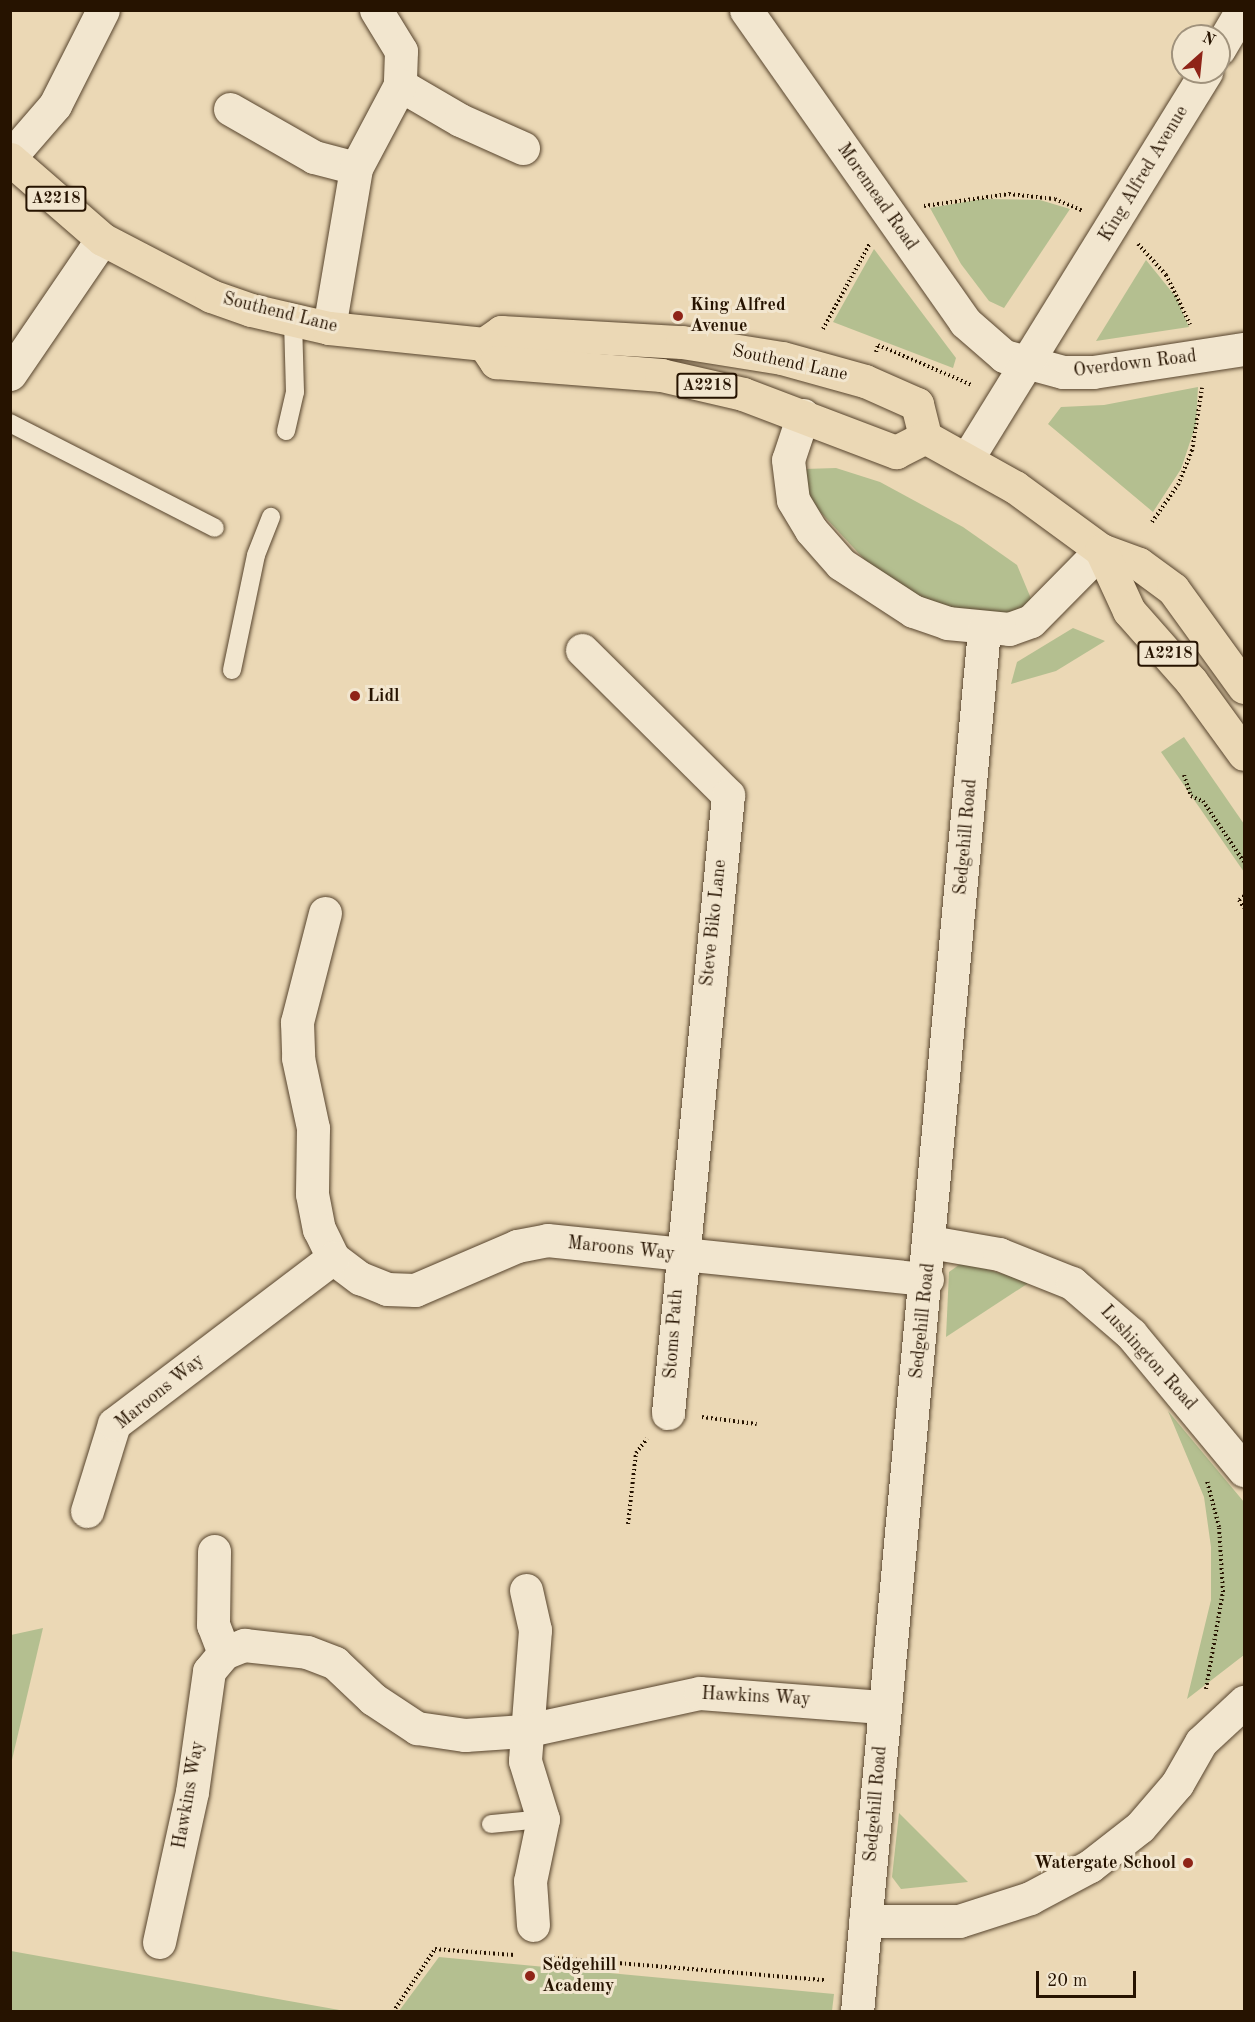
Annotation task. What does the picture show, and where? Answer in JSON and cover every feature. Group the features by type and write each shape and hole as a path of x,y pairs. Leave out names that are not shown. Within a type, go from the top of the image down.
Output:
{"main road":[{"name":"Southend Lane","path":"10,158 102,239 211,296 293,321 329,328 484,344 501,332 592,335 782,358 843,373 917,404 925,437"},
{"name":"A2218","path":"484,344 496,362 661,375 803,415 896,452 925,437 967,459 1101,550 1139,564 1173,589 1245,687"},
{"name":"A2218","path":"1101,550 1129,611 1191,681 1245,754"}],"street":[{"path":"10,158 54,105 103,10"},
{"path":"329,328 356,168 400,85 401,51 376,10"},
{"name":"Moremead Road","path":"746,10 965,322 1004,356 1026,364"},
{"path":"1231,29 1242,10"},
{"name":"King Alfred Avenue","path":"967,459 1199,84"},
{"path":"400,85 460,120 524,148"},
{"path":"230,109 314,157 356,168"},
{"path":"10,374 102,239"},
{"name":"Overdown Road","path":"1026,364 1093,372 1245,349"},
{"path":"803,415 788,478 811,530 872,588 913,611 984,629 1009,629 1031,621 1101,550"},
{"name":"Sedgehill Road","path":"859,1997 884,1707 927,1279 984,629"},
{"name":"Steve Biko Lane","path":"582,650 728,795 679,1255"},
{"path":"325,913 297,1022 298,1058 313,1128 312,1194 319,1229 333,1258"},
{"name":"Maroons Way","path":"87,1511 114,1424 333,1258 378,1285 416,1290 517,1246 547,1240 927,1279"},
{"name":"Lushington Road","path":"930,1242 999,1254 1072,1283 1131,1334 1245,1470"},
{"name":"Stoms Path","path":"668,1413 679,1255"},
{"path":"214,1551 213,1625 224,1653"},
{"path":"526,1590 535,1630 530,1714 524,1731 525,1761 543,1819 530,1881 533,1925"},
{"name":"Hawkins Way","path":"159,1942 192,1792 209,1671 224,1653 244,1645 307,1652 335,1663 417,1728 465,1735 524,1731 700,1693 884,1707"},
{"path":"865,1921 959,1920 1030,1898 1090,1866 1140,1827 1177,1784 1201,1742 1245,1702"}],"lane":[{"path":"286,431 295,392 293,321"},
{"path":"10,423 215,528"},
{"path":"232,670 256,555 271,518"},
{"path":"491,1824 543,1819"}],"path":[{"path":"823,329 869,243 927,204 1009,194 1055,199 1112,226 1166,275 1182,301 1198,357 1202,388 1192,452 1178,485 1152,522"},
{"path":"1185,775 1191,796 1203,801 1245,862"},
{"path":"1245,896 1239,900 1245,908"},
{"path":"628,1524 636,1453 668,1413 757,1424"},
{"path":"1201,1742 1223,1592 1219,1527 1204,1472"},
{"path":"393,2012 435,1949 859,1997"}],"green space":[{"path":"982,199 1040,200 1070,209 1004,308 989,301 961,264 930,208"},
{"path":"874,249 956,358 953,368 833,322"},
{"path":"1146,260 1176,297 1189,327 1096,341"},
{"path":"1198,387 1196,424 1181,469 1153,512 1048,424 1061,407 1104,405"},
{"path":"836,468 880,482 963,527 1017,565 1032,601 1012,613 964,613 922,599 878,574 811,502 804,469"},
{"path":"1073,628 1105,641 1056,671 1011,684 1017,662"},
{"path":"1184,737 1244,824 1244,872 1161,752"},
{"path":"963,1262 1030,1282 946,1337 949,1272"},
{"path":"1168,1411 1244,1502 1244,1655 1187,1699 1211,1600 1211,1547 1204,1497"},
{"path":"43,1628 11,1764 11,1635"},
{"path":"899,1813 968,1882 901,1889 892,1877"},
{"path":"11,1951 345,2011 11,2011"},
{"name":"Sedgehill Academy","path":"439,1957 834,1994 832,2011 399,2011"}],"place":[{"name":"King Alfred Avenue","path":"678,316"},
{"name":"Lidl","path":"355,696"},
{"name":"Watergate School","path":"1188,1863"},
{"name":"Sedgehill Academy","path":"530,1976"}]}
